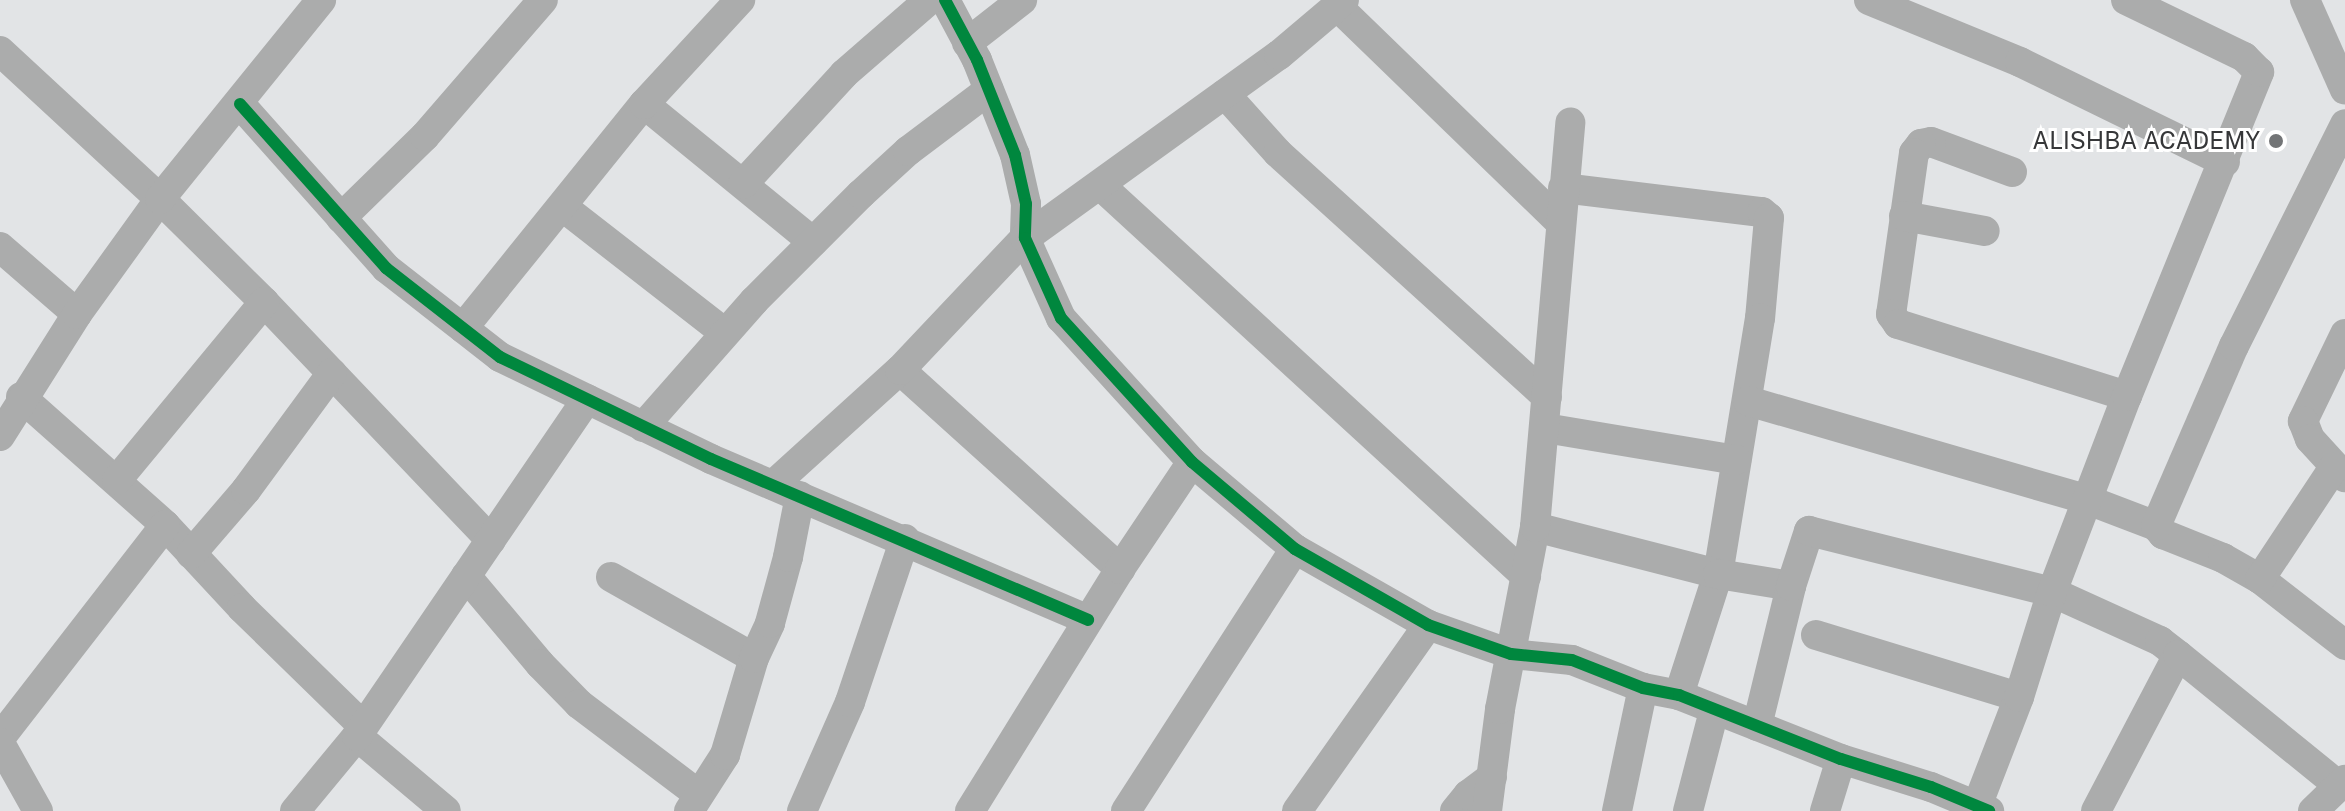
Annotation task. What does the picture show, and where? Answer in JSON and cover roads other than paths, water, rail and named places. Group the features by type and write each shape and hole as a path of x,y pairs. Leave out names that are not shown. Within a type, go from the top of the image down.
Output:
{"street":[{"path":"341,218 425,136 543,0"},
{"path":"463,328 644,104 740,0"},
{"path":"743,184 844,74 929,0"},
{"path":"945,0 989,90 1015,155 1026,204 1025,238 1061,318 1192,462 1295,549 1428,625 1511,654 1572,660 1643,688 1679,695 1841,759 1929,799 1983,808 2052,592 2127,396 2225,162 2259,72 2244,57 2126,0"},
{"path":"967,43 1022,0"},
{"path":"1869,0 2020,62 2225,162"},
{"path":"466,576 540,664 579,704 694,802 725,755 754,658 777,597 786,491 1025,238 1225,94 1341,3 1560,222"},
{"path":"2310,3 2345,90"},
{"path":"0,436 21,397 77,314 160,199 240,104 305,6"},
{"path":"0,51 160,199 264,302 491,540"},
{"path":"643,427 725,333 813,242 908,151 989,90"},
{"path":"1225,94 1278,153 1547,397"},
{"path":"240,104 386,268 500,357 643,427 786,491 905,539 1088,620"},
{"path":"644,104 813,242"},
{"path":"1487,811 1511,654 1535,527 1570,123"},
{"path":"2156,526 2234,346 2345,124"},
{"path":"2012,172 1931,142 1921,144 1914,153 1890,303 1891,314 1898,324 2127,396"},
{"path":"1101,186 1526,576"},
{"path":"1563,188 1766,214 1769,240 1748,401 1718,574 1679,695"},
{"path":"563,207 725,333"},
{"path":"1904,216 1985,231"},
{"path":"0,247 77,314"},
{"path":"117,480 264,302"},
{"path":"2260,579 2340,472 2310,439 2303,421 2345,334"},
{"path":"900,370 1120,569"},
{"path":"191,554 246,490 332,373"},
{"path":"21,397 165,525 360,731 446,811"},
{"path":"295,811 360,731 587,399"},
{"path":"1748,401 2088,500 2156,526 2163,534 2223,558 2260,579 2343,641"},
{"path":"1545,428 1736,460"},
{"path":"970,811 1120,569 1192,462"},
{"path":"38,811 0,741 165,525"},
{"path":"1535,527 1718,574 1791,586"},
{"path":"1757,726 1805,537 1809,531 1818,531 2052,592 2160,641 2342,783 2313,811"},
{"path":"802,811 850,702 905,539"},
{"path":"1126,811 1295,549"},
{"path":"611,577 754,658"},
{"path":"1297,811 1428,625"},
{"path":"1816,635 2019,697"},
{"path":"2096,811 2178,655"},
{"path":"1617,811 1643,688"},
{"path":"1688,811 1714,711"},
{"path":"1825,811 1841,759"},
{"path":"1455,811 1468,795 1492,777"}],"place":[{"name":"ALISHBA ACADEMY","path":"2276,141"}]}
